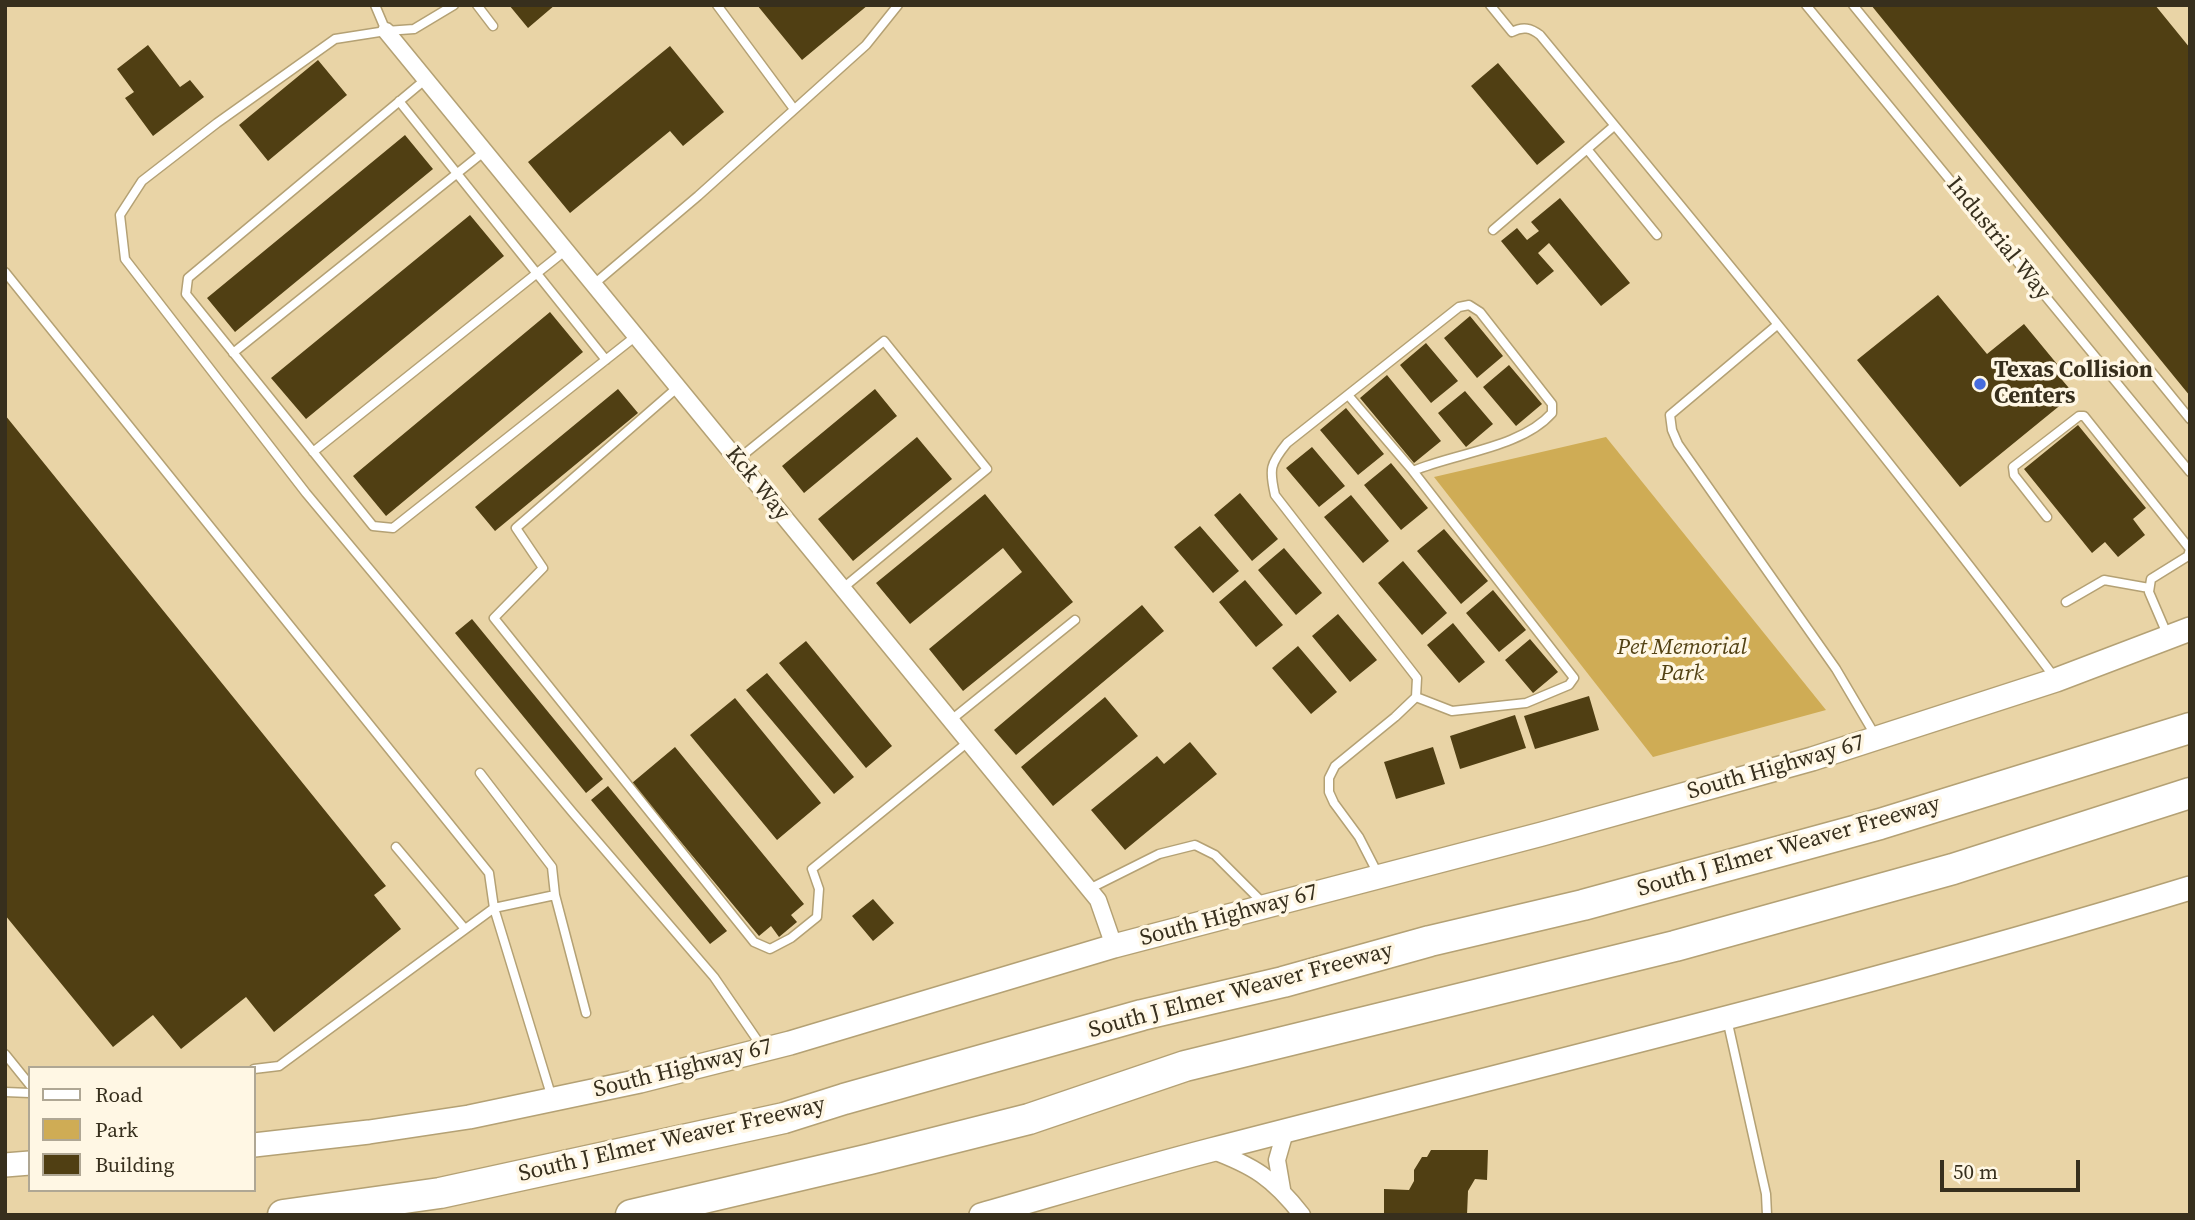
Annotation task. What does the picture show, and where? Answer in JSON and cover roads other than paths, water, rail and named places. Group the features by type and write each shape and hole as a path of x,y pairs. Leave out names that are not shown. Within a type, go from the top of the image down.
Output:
{"highway":[{"name":"South J Elmer Weaver Freeway","path":"283,1215 440,1193 784,1118 1143,1015 1283,982 1430,941 1583,905 1880,824 2190,728"},
{"path":"631,1215 1029,1119 1185,1066 1688,942 1953,869 2190,793"}],"main road":[{"name":"South Highway 67","path":"256,1145 369,1132 469,1116 640,1081 764,1050 1114,946 1555,831 1877,739 2056,680 2179,633"},
{"path":"981,1215 1210,1150 1727,1017 2190,888"},
{"path":"5,1165 28,1163"}],"street":[{"name":"Kck Way","path":"386,31 1098,900 1114,946"},
{"path":"1282,1189 1277,1160 1285,1132"},
{"path":"1210,1150 1260,1172 1282,1189 1302,1215"}],"lane":[{"path":"374,5 386,31"},
{"path":"454,5 414,29 335,39 217,123 142,181 120,215 125,259 306,494 714,977 764,1050"},
{"path":"477,5 493,26"},
{"path":"717,5 794,109"},
{"path":"594,284 698,196 866,45 898,5"},
{"path":"1490,5 1512,32 1519,28 1532,29 1540,35 1964,557 2056,680"},
{"name":"Industrial Way","path":"1806,5 2190,472"},
{"path":"1853,5 2190,419"},
{"path":"426,79 188,278 186,294 373,526 393,528 636,336"},
{"path":"399,101 606,360"},
{"path":"1493,230 1614,126"},
{"path":"1587,149 1657,234"},
{"path":"233,353 485,151"},
{"path":"313,452 566,250"},
{"path":"5,272 489,873 494,908 553,1099"},
{"path":"1379,877 1359,837 1334,803 1329,792 1329,778 1335,766 1416,697 1417,678 1275,495 1270,474 1273,461 1287,443 1459,307 1469,305 1480,312 1552,404 1552,413 1546,420 1516,439 1413,471"},
{"path":"1777,324 1670,415 1672,430 1678,444 1836,669 1877,739"},
{"path":"737,460 884,341 987,469 843,589"},
{"path":"678,387 516,528 542,568 494,618 754,942 770,949 791,938 817,917 819,889 813,869 968,742"},
{"path":"1348,395 1413,471 1574,678 1569,685 1526,703 1452,711 1416,697"},
{"path":"2047,516 2014,475 2013,467 2079,416 2084,416 2190,549 2189,556 2151,579 2149,588 2179,633"},
{"path":"2066,602 2104,580 2149,588"},
{"path":"951,720 1075,620"},
{"path":"480,773 552,867 555,895 586,1013"},
{"path":"1089,889 1159,854 1195,845 1215,855 1266,906"},
{"path":"396,847 465,929"},
{"path":"256,1069 279,1066 494,908 555,895"},
{"path":"1727,1017 1766,1194 1767,1215"},
{"path":"5,1054 28,1083"},
{"path":"5,1092 28,1093"}],"place":[{"name":"Texas Collision Centers","path":"1980,384"}],"park label":[{"name":"Pet Memorial Park","path":"1682,661"}]}
